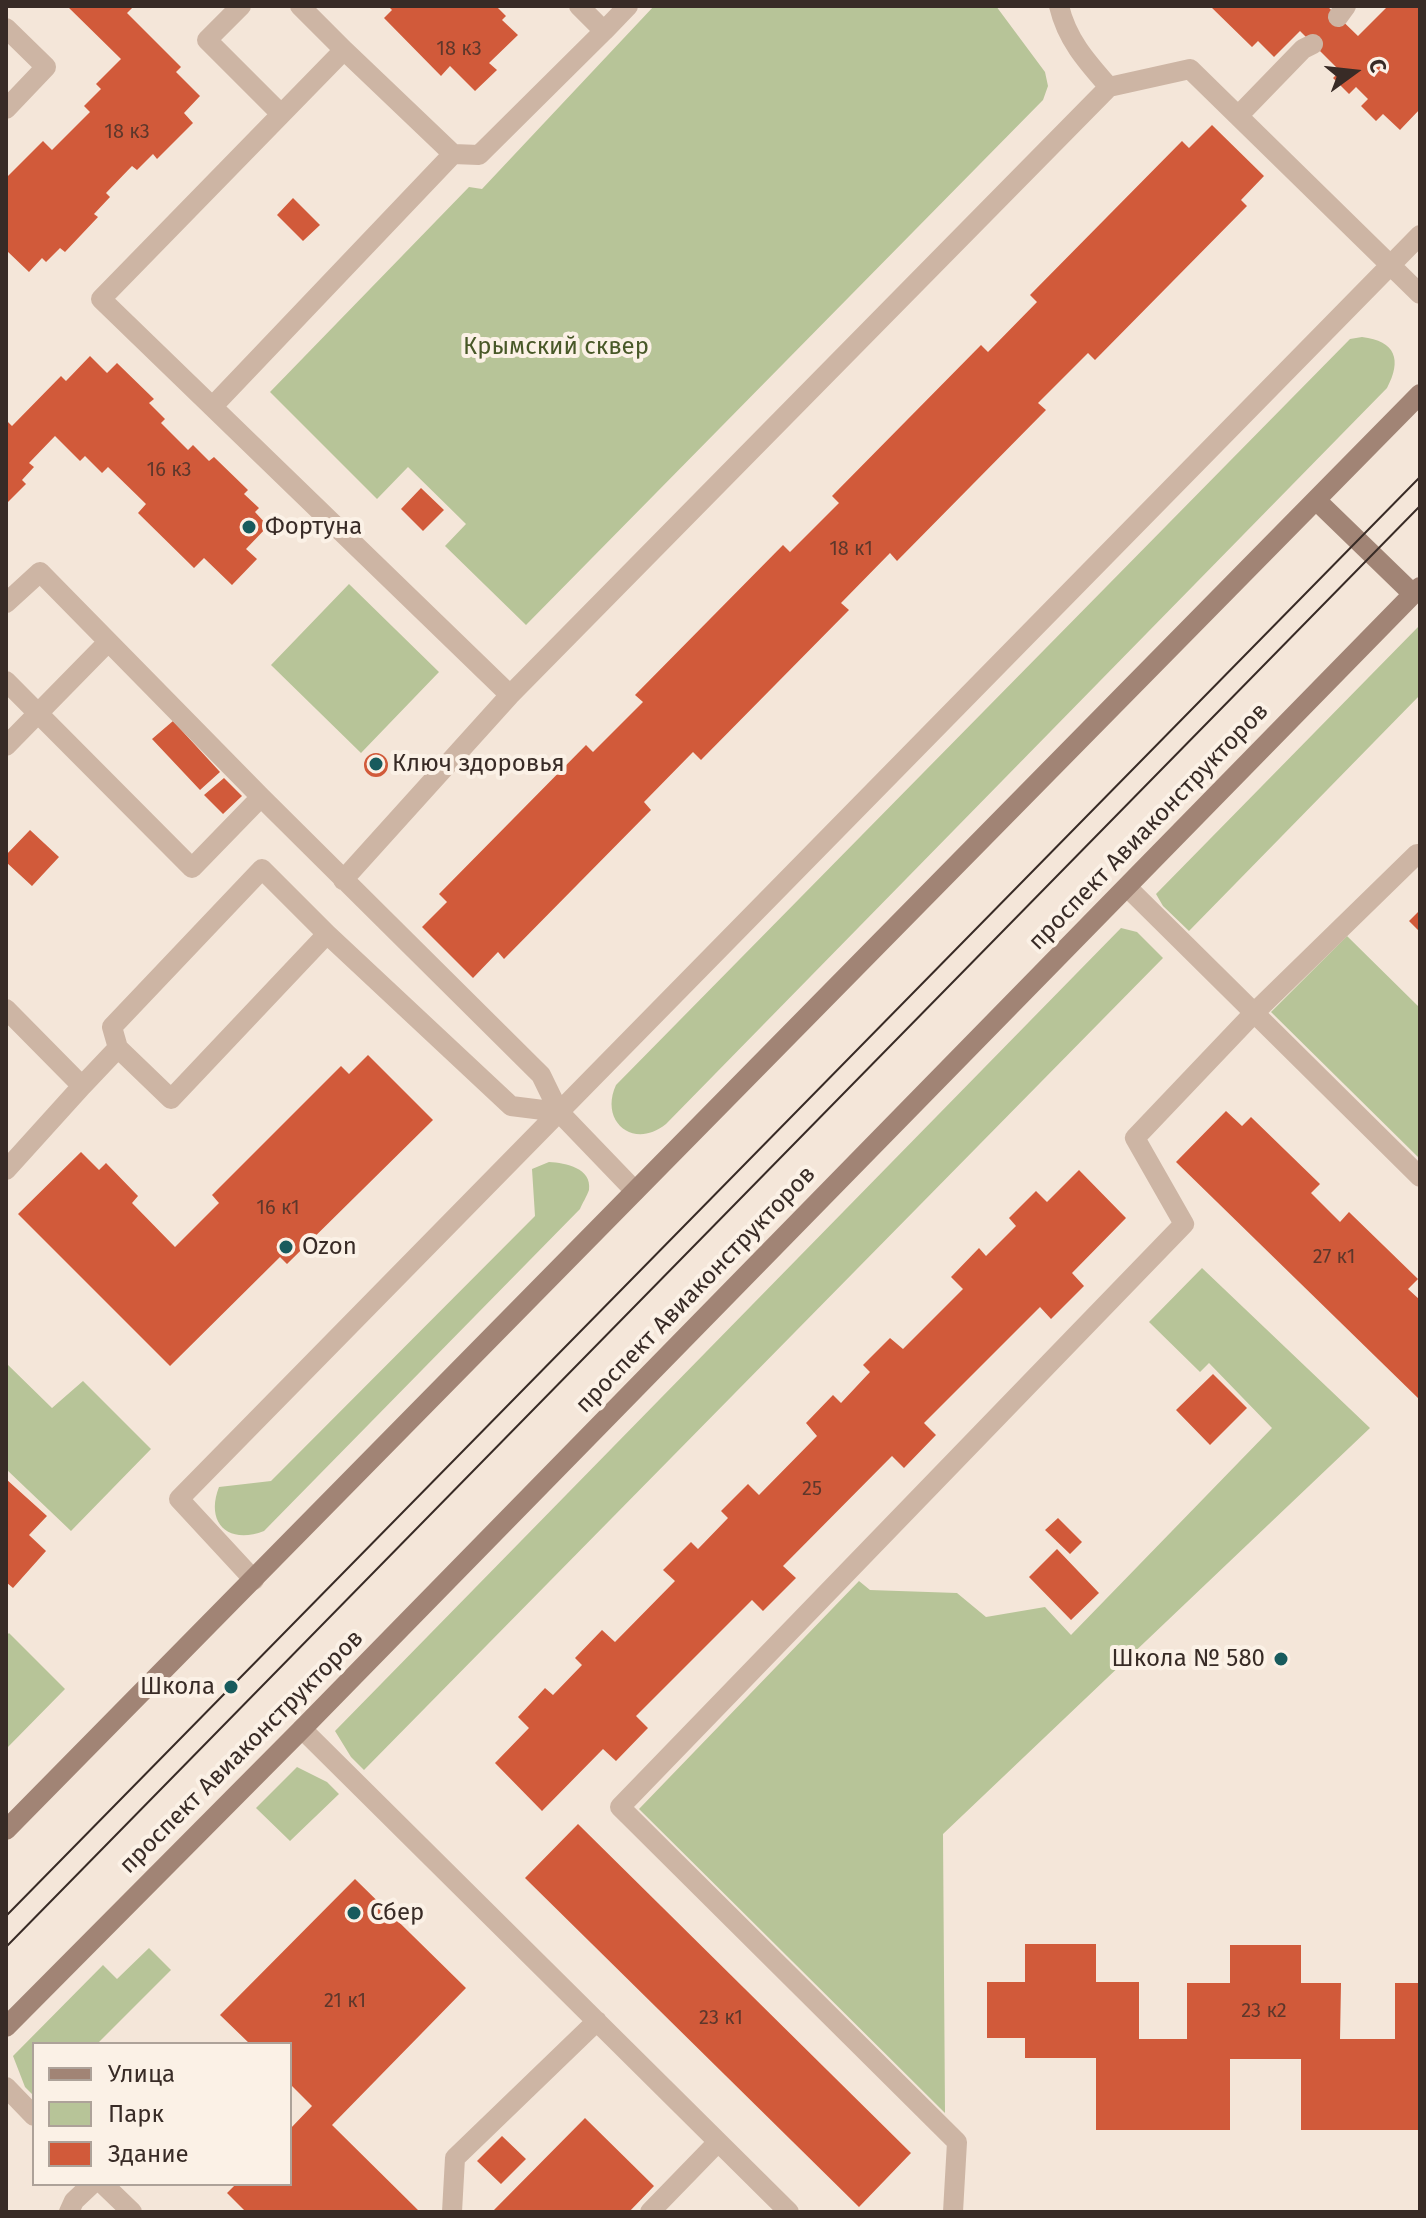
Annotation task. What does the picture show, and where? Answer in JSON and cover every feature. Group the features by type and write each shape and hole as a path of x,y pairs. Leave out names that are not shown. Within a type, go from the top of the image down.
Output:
{"street":[{"path":"6,1830 1420,394"},
{"path":"1316,500 1416,591"},
{"name":"проспект Авиаконструкторов","path":"6,2027 302,1729 1416,591"}],"lane":[{"path":"241,6 207,40 281,114"},
{"path":"300,6 453,154 479,155 628,6"},
{"path":"579,6 604,31"},
{"path":"1059,6 1063,26 1079,53 1109,87"},
{"path":"6,28 46,67 6,109"},
{"path":"1239,115 1303,49 1313,44"},
{"path":"344,50 101,299 510,695"},
{"path":"343,880 510,695 1109,87 1190,69 1420,294"},
{"path":"213,406 453,154"},
{"path":"254,1580 179,1499 1420,235"},
{"path":"6,603 40,572 343,880 541,1075 559,1112 635,1191"},
{"path":"6,746 108,642"},
{"path":"6,681 192,868 261,797"},
{"path":"953,2212 957,2142 620,1807 1184,1224 1135,1138 1253,1014 1420,854"},
{"path":"327,934 171,1099 118,1048 112,1027 262,869 511,1106 559,1112"},
{"path":"1127,887 1420,1177"},
{"path":"6,1009 82,1086"},
{"path":"6,1170 118,1048"},
{"path":"302,1729 789,2212"},
{"path":"452,2212 455,2158 597,2021"},
{"path":"6,2087 32,2114"},
{"path":"650,2212 718,2142"},
{"path":"69,2212 74,2201 90,2186"},
{"path":"105,2186 132,2212"}],"green space":[{"name":"Крымский сквер","path":"654,6 996,6 1045,72 1048,86 1043,100 526,625 445,546 466,524 408,467 377,499 270,392 469,187 482,189"},
{"path":"1362,337 1382,343 1393,354 1394,369 1387,388 666,1124 642,1134 623,1128 612,1110 616,1085 1350,339"},
{"path":"349,584 439,672 361,753 271,665"},
{"path":"1420,625 1420,695 1189,931 1163,906 1156,894"},
{"path":"1121,928 1137,932 1163,958 364,1770 351,1757 335,1731"},
{"path":"1347,936 1420,1008 1420,1159 1271,1012"},
{"path":"549,1162 570,1165 586,1176 589,1190 580,1209 264,1531 240,1535 223,1528 215,1511 219,1487 271,1481 535,1216 532,1169"},
{"path":"1202,1268 1370,1428 943,1834 945,2113 639,1809 859,1581 870,1590 957,1593 986,1617 1045,1607 1071,1635 1272,1428 1209,1363 1200,1372 1149,1322"},
{"path":"6,1363 52,1408 83,1381 151,1449 71,1531 6,1469"},
{"path":"9,1633 65,1689 6,1749 6,1636"},
{"path":"297,1767 327,1782 339,1794 290,1841 256,1808"},
{"path":"149,1948 171,1970 99,2042 32,2042 32,2094 25,2087 13,2056 103,1965 117,1979"}],"building":[{"path":"67,6 134,6 127,13 181,67 176,72 200,96 184,113 193,123 157,159 153,154 137,170 132,166 106,193 110,197 94,214 98,217 65,252 60,248 46,262 42,258 29,272 6,250 6,178 43,141 52,150 90,112 84,106 101,89 96,84 121,59"},
{"path":"388,6 496,6 506,16 502,20 518,35 489,63 497,70 475,91 450,66 441,76 384,18 392,10"},
{"path":"1210,6 1327,6 1358,36 1388,6 1420,6 1420,109 1400,130 1383,114 1376,121 1361,106 1368,99 1356,87 1349,94 1333,78 1340,71 1300,31 1274,57 1258,41 1252,47"},
{"path":"1212,125 1264,176 1241,200 1247,206 1095,360 1088,353 1038,403 1046,410 897,561 890,553 841,603 849,610 701,760 693,752 644,802 651,810 504,959 498,952 473,978 422,927 447,902 439,894 586,745 593,752 643,702 635,695 783,545 790,552 839,503 832,496 981,345 988,352 1037,302 1030,295 1182,141 1189,148"},
{"path":"293,198 320,225 303,241 277,215"},
{"path":"90,356 107,373 117,363 154,399 149,403 165,419 161,423 188,450 193,445 209,461 214,457 248,490 244,494 259,508 255,512 268,526 246,549 257,559 232,585 204,558 194,568 138,513 146,504 108,467 102,473 85,456 80,461 55,436 29,463 34,467 22,480 26,484 6,504 6,420 12,426 61,376 66,381"},
{"path":"421,488 444,510 423,531 401,509"},
{"path":"173,721 220,772 200,790 152,739"},
{"name":"Ключ здоровья","path":"371,753 381,753 388,760 388,770 381,777 371,777 364,770 364,760"},
{"path":"224,778 242,796 223,814 204,795"},
{"path":"30,830 59,857 32,886 6,862 6,855"},
{"path":"1420,910 1420,932 1409,921"},
{"path":"368,1055 433,1120 287,1264 280,1257 170,1366 18,1214 81,1152 99,1170 106,1163 138,1196 132,1203 175,1247 219,1203 212,1195 341,1066 349,1074"},
{"path":"1226,1111 1242,1126 1251,1117 1320,1184 1311,1193 1340,1222 1349,1212 1418,1279 1408,1289 1420,1300 1420,1400 1176,1162"},
{"path":"1079,1170 1126,1218 1072,1273 1084,1286 1051,1319 1040,1307 924,1423 936,1435 904,1468 892,1456 783,1566 796,1578 763,1611 752,1600 636,1716 648,1728 616,1761 603,1749 542,1811 495,1763 529,1728 518,1717 545,1688 553,1695 582,1665 575,1658 602,1630 615,1642 675,1581 663,1570 691,1542 698,1549 728,1518 721,1511 748,1484 759,1495 817,1436 806,1423 833,1395 841,1403 870,1372 863,1365 890,1338 903,1349 963,1289 951,1277 979,1248 986,1256 1016,1226 1009,1218 1036,1191 1047,1202"},
{"path":"1213,1374 1247,1408 1210,1445 1176,1410"},
{"path":"6,1479 47,1516 29,1535 46,1551 13,1588 6,1582"},
{"path":"1058,1518 1082,1542 1070,1554 1045,1530"},
{"path":"1057,1549 1099,1593 1071,1620 1029,1577"},
{"path":"578,1824 911,2153 859,2207 525,1878"},
{"path":"355,1879 466,1988 332,2125 420,2212 246,2212 227,2193 234,2186 292,2186 292,2127 312,2106 292,2086 292,2042 248,2042 220,2015"},
{"path":"1025,1944 1096,1944 1096,1982 1139,1982 1139,2039 1187,2039 1187,1983 1230,1983 1230,1945 1301,1945 1301,1983 1341,1983 1340,2039 1395,2039 1395,1983 1420,1983 1420,2130 1301,2130 1301,2059 1230,2059 1230,2130 1096,2130 1096,2058 1025,2058 1025,2038 987,2038 987,1982 1025,1982"},
{"path":"585,2118 654,2186 629,2212 492,2212"},
{"path":"502,2136 526,2159 501,2184 477,2161"}],"tram line":[{"path":"6,1916 1420,477"},
{"path":"6,1947 1420,506"}],"place":[{"name":"Фортуна","path":"249,527"},
{"name":"Ключ здоровья","path":"376,764"},
{"name":"Ozon","path":"286,1247"},
{"name":"Школа № 580","path":"1281,1659"},
{"name":"Школа","path":"231,1687"},
{"name":"Сбер","path":"354,1913"}]}
